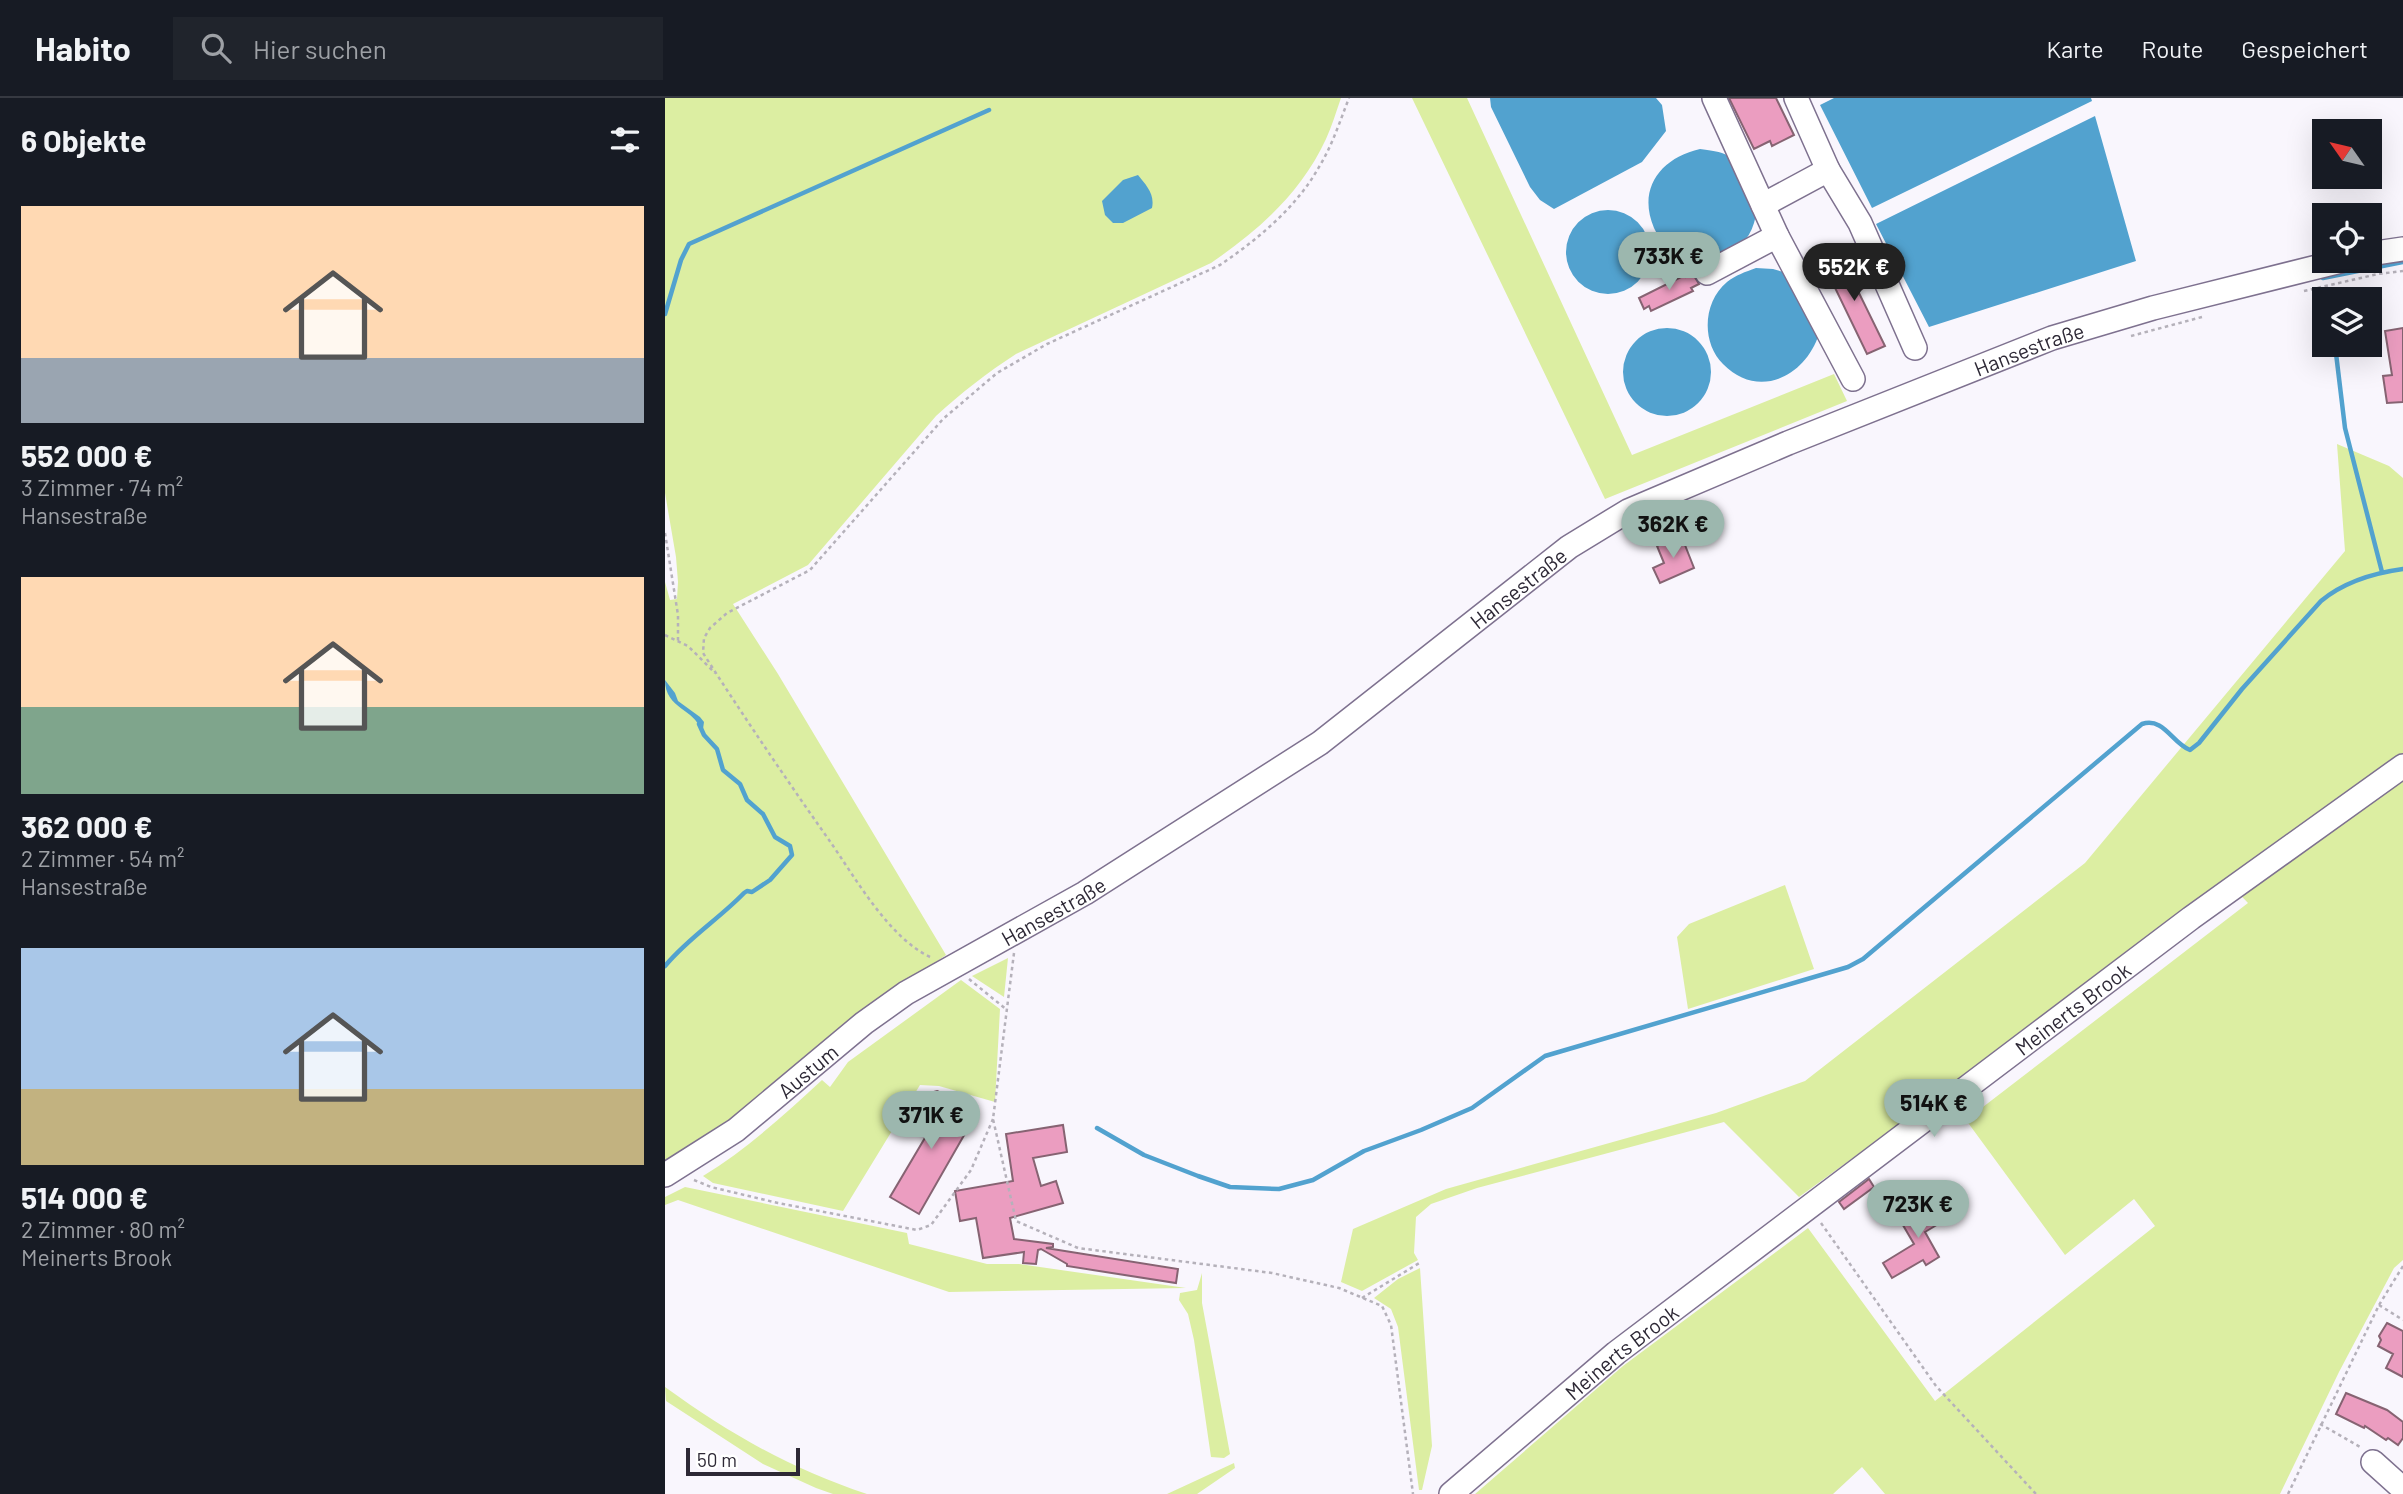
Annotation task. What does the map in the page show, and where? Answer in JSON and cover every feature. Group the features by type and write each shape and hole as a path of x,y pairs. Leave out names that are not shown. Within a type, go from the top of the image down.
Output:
{"street":[{"path":"1714,98 1777,236 1853,379"},
{"path":"1796,98 1828,170 1860,223 1915,348"},
{"path":"1763,205 1828,170"},
{"path":"1707,273 1777,236"},
{"path":"2382,252 2403,249"},
{"name":"Hansestraße","path":"956,970 1085,893 1311,749 1359,715 1569,547 1627,511 1788,443 2052,338 2153,308 2312,268"},
{"name":"Meinerts Brook","path":"1451,1494 1616,1353 2191,918 2403,766"},
{"name":"Austum","path":"675,1176 736,1130 874,1016 906,993 956,970"},
{"path":"2373,1462 2403,1489"}],"path":[{"path":"1007,1010 956,970 925,955 901,935 872,902 783,776 703,653 704,638 710,628 727,613 810,570 943,419 997,373 1047,344 1220,265 1246,247 1302,193 1332,143 1349,98"},
{"path":"2302,292 2378,274 2403,271"},
{"path":"2123,338 2213,314"},
{"path":"665,533 678,615 678,642"},
{"path":"665,635 688,646 718,676"},
{"path":"675,1176 778,1203 917,1230 931,1225 971,1170 993,1119 1015,948 1005,953"},
{"path":"993,1119 1017,1221 1078,1248 1272,1273 1339,1289 1382,1306 1391,1325 1413,1494"},
{"path":"1810,1207 1936,1386 2036,1494"},
{"path":"1362,1297 1421,1262"},
{"path":"2288,1494 2379,1305 2403,1266"},
{"path":"2379,1305 2403,1320"},
{"path":"2320,1424 2362,1448 2373,1462"}],"green space":[{"path":"665,98 1341,98 1316,158 1291,193 1262,224 1211,263 1016,354 995,368 936,416 808,565 733,604 778,674 946,955 863,1013 707,1140 665,1164 665,582 670,600 677,599 678,582 665,493"},
{"path":"1412,98 1467,98 1632,455 1834,374 1847,401 1605,499"},
{"path":"2337,444 2389,466 2403,478 2403,1260 2394,1268 2339,1372 2280,1494 1885,1494 1862,1467 1833,1494 1475,1494 1623,1366 1808,1228 1935,1401 2155,1226 2134,1199 2065,1255 1966,1120 2248,903 2226,880 1948,1089 1799,1197 1724,1122 1477,1188 1431,1204 1416,1217 1414,1253 1418,1260 1362,1291 1341,1282 1353,1229 1446,1189 1716,1113 1805,1081 2085,863 2345,551"},
{"path":"1785,885 1814,969 1688,1009 1677,937 1689,924"},
{"path":"1008,958 1004,997 972,976"},
{"path":"961,980 1000,1009 995,1102 939,1086 920,1085 843,1211 713,1183 703,1176 750,1143 822,1080 830,1087 848,1062"},
{"path":"685,1187 907,1233 909,1244 987,1264 1019,1264 1186,1288 949,1292 678,1200 665,1205 665,1197"},
{"path":"1420,1268 1432,1446 1422,1490 1419,1490 1398,1327 1391,1309 1374,1298 1398,1279"},
{"path":"1202,1273 1202,1303 1230,1454 1224,1458 1211,1457 1194,1340 1188,1314 1179,1300 1180,1293 1197,1290"},
{"path":"665,1387 762,1449 787,1462 867,1494 833,1494 763,1464 666,1401"},
{"path":"1234,1463 1235,1468 1197,1494 1167,1494"}],"water":[{"path":"1490,98 1656,98 1662,105 1666,131 1642,162 1554,209 1540,200 1530,187 1491,107"},
{"path":"1834,98 2091,98 2092,101 1872,208 1820,105"},
{"path":"2095,116 2136,261 1929,327 1876,224"},
{"path":"1700,149 1725,154 1734,161 1757,210 1747,238 1735,249 1721,256 1706,258 1690,257 1675,251 1663,241 1654,228 1649,213 1651,188 1656,177 1674,160"},
{"path":"1138,175 1151,194 1152,208 1123,223 1113,223 1105,215 1102,201 1123,180"},
{"path":"1600,210 1616,210 1632,217 1643,228 1650,244 1647,268 1638,282 1616,294 1600,294 1584,287 1573,276 1566,260 1566,244 1573,228 1584,217"},
{"path":"1756,268 1790,274 1819,334 1803,362 1792,372 1765,382 1751,381 1737,375 1723,364 1711,345 1708,334 1709,311 1719,290 1734,277"},
{"path":"1667,328 1684,332 1698,341 1707,355 1711,372 1707,389 1698,403 1684,412 1667,416 1650,412 1636,403 1627,389 1623,372 1627,355 1636,341 1650,332"},
{"path":"665,680 678,701 704,722 703,729 670,697"}],"building":[{"path":"1729,98 1776,98 1794,135 1772,146 1770,141 1754,149"},
{"path":"1845,255 1862,289 1858,291 1885,346 1867,354 1824,265"},
{"path":"1693,274 1699,284 1691,288 1693,291 1651,311 1649,306 1644,309 1639,298 1685,275 1686,277"},
{"path":"2403,328 2403,402 2387,403 2383,376 2392,375 2385,331"},
{"path":"1681,535 1694,568 1660,583 1653,568 1664,563 1657,546"},
{"path":"937,1091 950,1097 957,1114 971,1123 919,1214 890,1197 929,1131 919,1117 919,1103 927,1094"},
{"path":"1063,1125 1067,1152 1033,1158 1041,1186 1056,1181 1063,1203 1010,1218 1014,1239 1053,1244 1053,1247 1046,1248 1178,1269 1176,1283 1067,1266 1041,1249 1038,1250 1036,1264 1023,1263 1024,1252 983,1258 976,1218 960,1221 955,1191 1013,1181 1006,1134"},
{"path":"1869,1179 1874,1187 1844,1209 1839,1202"},
{"path":"1938,1204 1940,1207 1943,1204 1950,1217 1925,1232 1939,1257 1926,1265 1923,1260 1892,1278 1883,1263 1914,1244 1900,1220 1916,1210 1919,1214"},
{"path":"2387,1323 2403,1331 2403,1377 2386,1368 2393,1354 2378,1346 2381,1340 2379,1336"},
{"path":"2346,1393 2387,1410 2403,1422 2403,1438 2398,1445 2365,1426 2364,1428 2336,1414"}],"waterway":[{"path":"665,314 681,260 689,244 989,110"},
{"path":"2323,278 2403,262"},
{"path":"2336,357 2345,428 2382,572"},
{"path":"1097,1128 1144,1155 1230,1187 1279,1189 1313,1180 1364,1151 1472,1108 1545,1056 1848,967 1863,959 2142,724 2150,723 2162,727 2190,750 2199,743 2242,689 2321,601 2360,579 2403,569"},
{"path":"665,966 744,893 752,892 770,880 792,855 790,846 775,837 763,814 747,800 740,784 723,770 717,749 704,735 699,724"}]}
